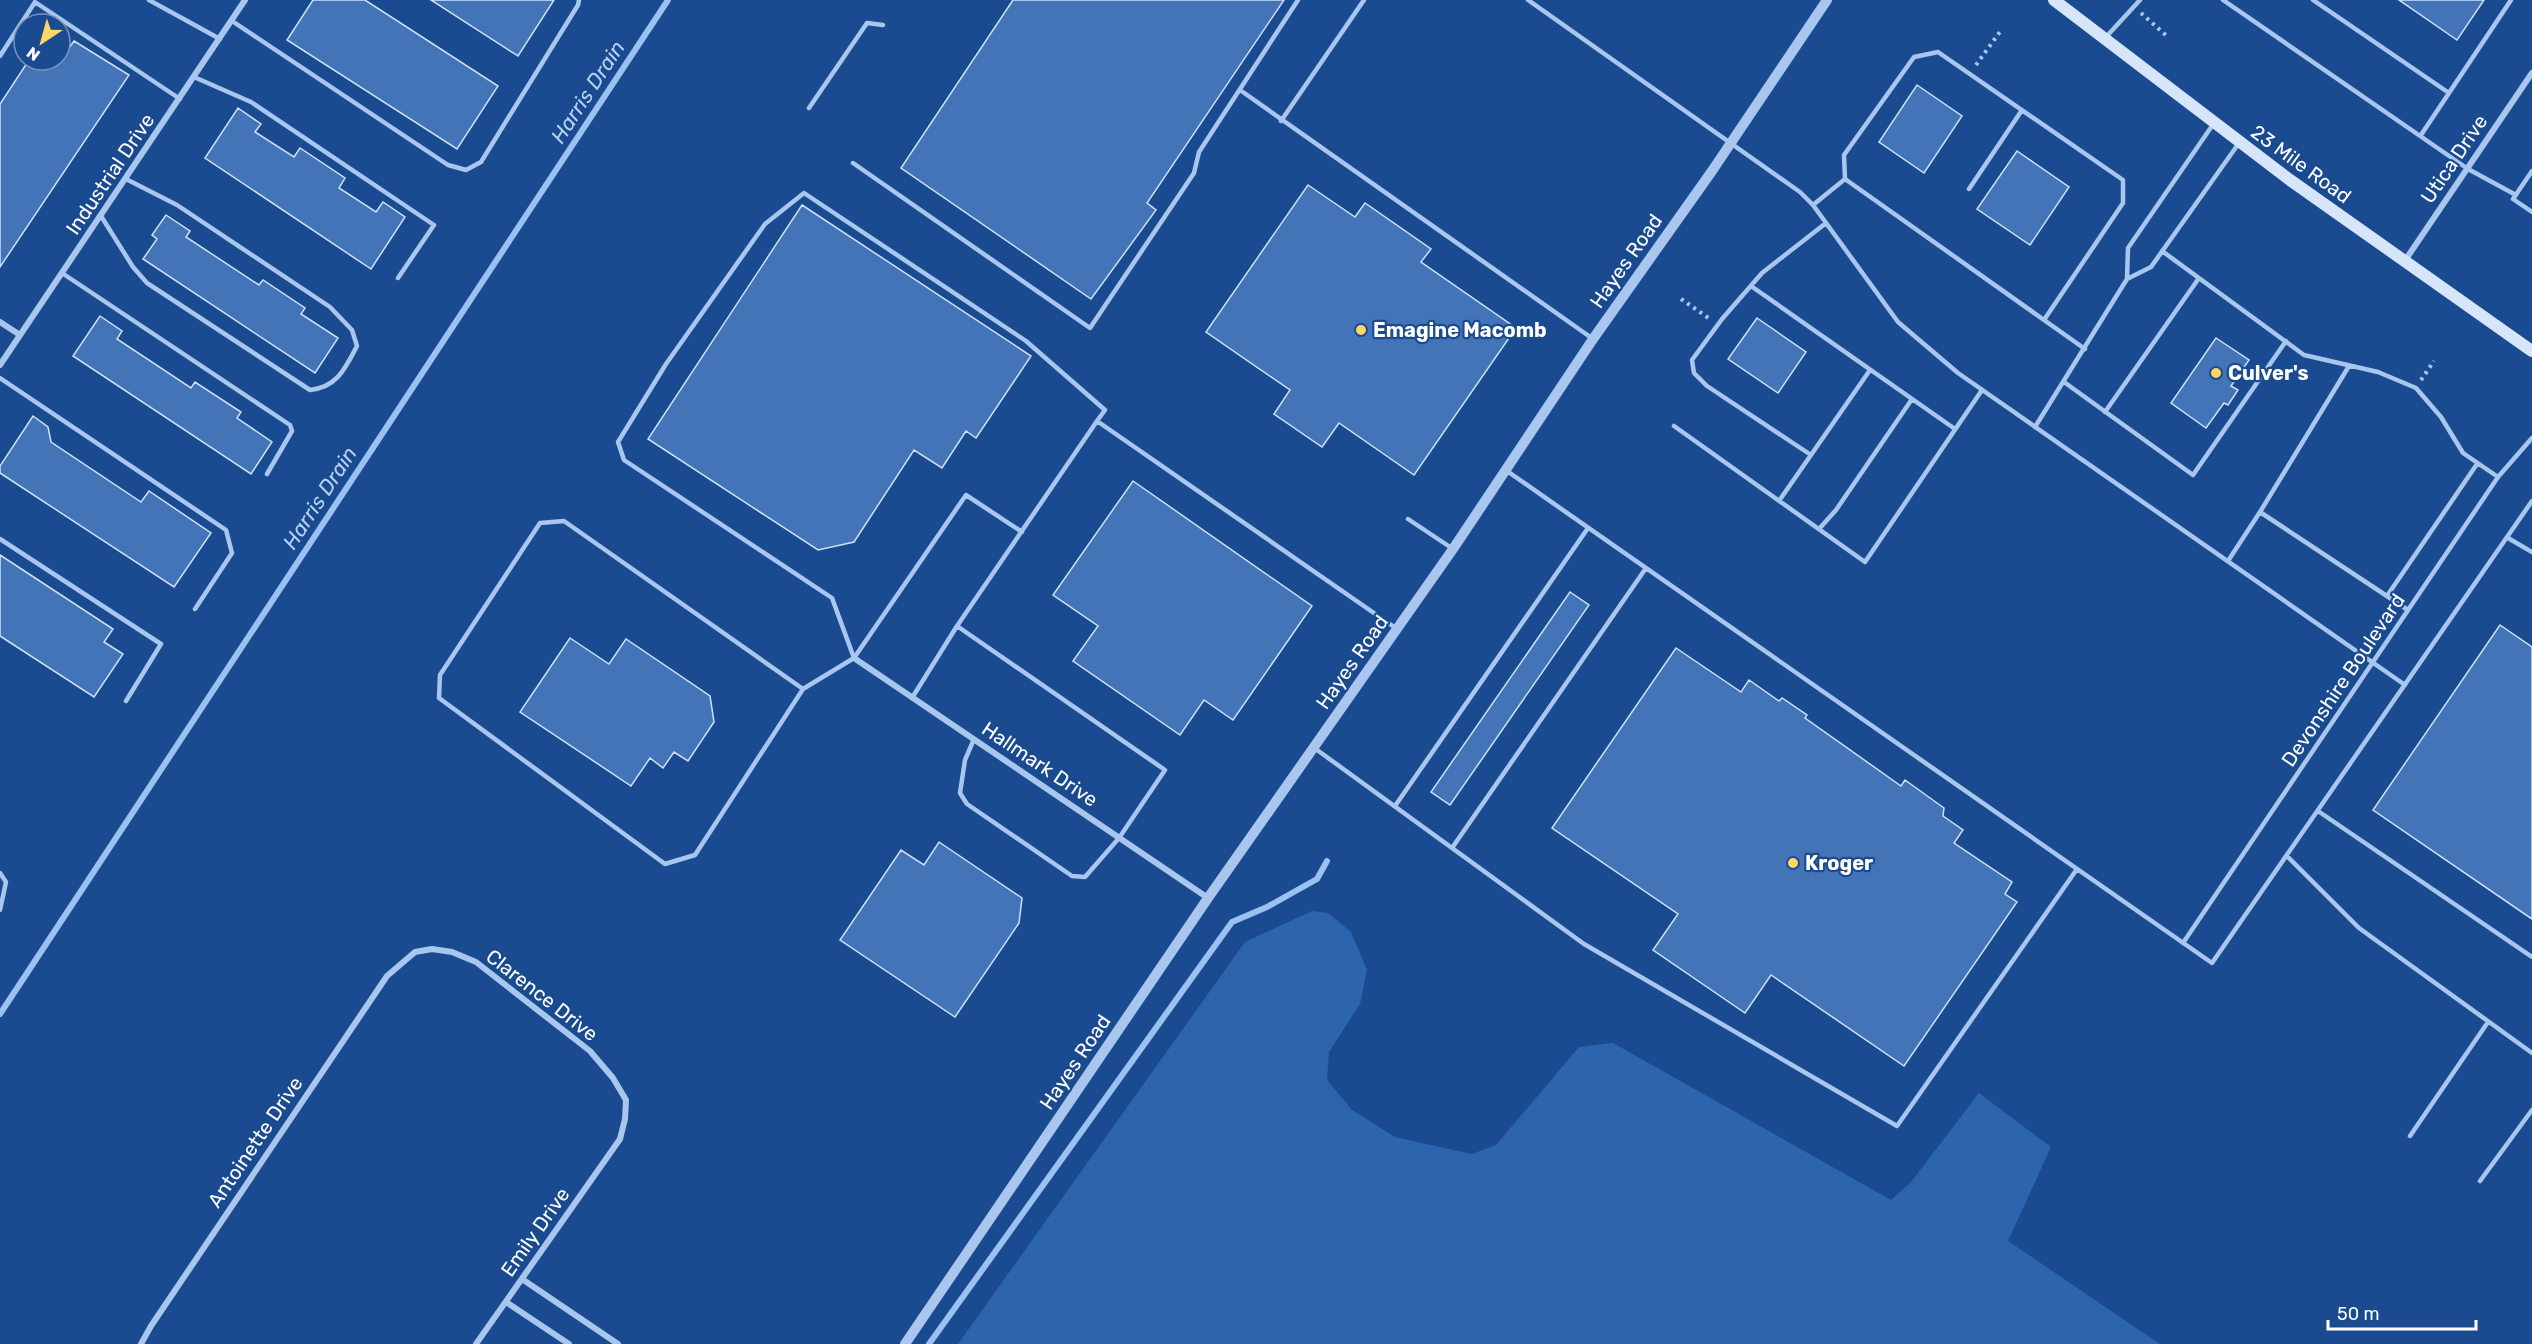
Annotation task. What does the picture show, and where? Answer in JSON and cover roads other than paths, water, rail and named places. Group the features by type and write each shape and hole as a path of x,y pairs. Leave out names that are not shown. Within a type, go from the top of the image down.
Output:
{"main road":[{"name":"23 Mile Road","path":"2054,0 2239,143 2404,263 2532,351"}],"street":[{"name":"Industrial Drive","path":"0,365 245,0"},
{"name":"Hayes Road","path":"904,1344 1208,898 1507,471 1593,339 1712,171 1729,142 1827,0"},
{"name":"Utica Drive","path":"2404,263 2532,73"},
{"path":"0,322 20,335"},
{"name":"Hallmark Drive","path":"854,658 1208,898"},
{"name":"Clarence Drive","path":"387,976 415,952 432,949 452,951 476,962 590,1051 613,1078 627,1100 626,1119 620,1138"},
{"name":"Antoinette Drive","path":"141,1344 387,976"},
{"name":"Emily Drive","path":"476,1344 620,1138"},
{"path":"522,1279 618,1344"},
{"path":"506,1302 569,1344"}],"lane":[{"path":"150,0 220,39"},
{"path":"232,21 448,165 466,170 480,162 579,0"},
{"path":"853,162 1090,328 1194,173 1199,152 1299,0"},
{"path":"1281,121 1364,0"},
{"path":"1528,0 1800,192 1813,205 1898,322 1934,354 1982,390 2405,685"},
{"path":"2104,39 2140,0"},
{"path":"2223,0 2468,169 2516,195"},
{"path":"2313,0 2450,93"},
{"path":"2421,135 2511,0"},
{"path":"0,56 35,2 180,99"},
{"path":"809,108 867,23 883,25"},
{"path":"1845,179 1844,155 1914,57 1938,52 2123,180 2123,203 2044,320"},
{"path":"194,77 251,102 434,225 398,278"},
{"path":"1240,90 1593,339"},
{"path":"1969,189 2022,110"},
{"path":"2035,427 2127,279 2128,248 2214,123"},
{"path":"2127,279 2151,267 2239,143"},
{"path":"2532,171 2513,199 2532,212"},
{"path":"101,216 133,267 147,283 310,390 332,384 350,360 357,346 352,330 330,307 177,205 126,179"},
{"path":"1813,205 1845,179"},
{"path":"1845,179 2085,349"},
{"path":"854,658 832,598 641,474 624,460 618,442 666,364 765,224 804,193 1026,341 1105,410 957,626 912,698"},
{"path":"1811,455 1707,386 1694,373 1692,360 1762,273 1826,223"},
{"path":"2162,251 2304,355 2378,372 2416,388 2441,417 2463,453 2498,477"},
{"path":"62,273 290,425 292,431 289,438 267,474"},
{"path":"2105,412 2199,278"},
{"path":"1750,286 1955,429"},
{"path":"2064,382 2193,475 2286,341"},
{"path":"2228,561 2349,366"},
{"path":"1779,501 1870,370"},
{"path":"0,378 226,530 232,553 195,609"},
{"path":"1674,426 1866,562 1982,390"},
{"path":"1819,529 1836,510 1912,399"},
{"path":"1097,421 1397,629"},
{"name":"Devonshire Boulevard","path":"2183,943 2498,477 2532,438"},
{"path":"2387,596 2477,464"},
{"path":"1507,471 2212,963 2532,501"},
{"path":"803,689 564,521 540,522 440,675 439,698 664,864 695,855 803,689 854,658 966,495 1022,532"},
{"path":"2260,512 2408,610"},
{"path":"1408,519 1453,549"},
{"path":"1395,806 1588,528"},
{"path":"2508,538 2532,552"},
{"path":"0,539 161,644 126,702"},
{"path":"1452,848 1646,568"},
{"path":"957,626 1166,770 1119,838 1085,877 1072,876 968,804 960,793 964,760 974,739"},
{"path":"1313,747 1584,944 1897,1126 2077,869"},
{"path":"2318,811 2532,957"},
{"path":"2287,856 2359,928 2532,1053"},
{"path":"0,873 6,882 0,910"},
{"path":"2410,1136 2488,1022"},
{"path":"2481,1181 2532,1110"}],"waterway":[{"name":"Harris Drain","path":"0,1014 668,0"},
{"path":"929,1344 1232,922 1267,907 1317,879 1327,861"}],"place":[{"name":"Emagine Macomb","path":"1361,330"},
{"name":"Culver's","path":"2216,373"},
{"name":"Kroger","path":"1793,863"}]}
